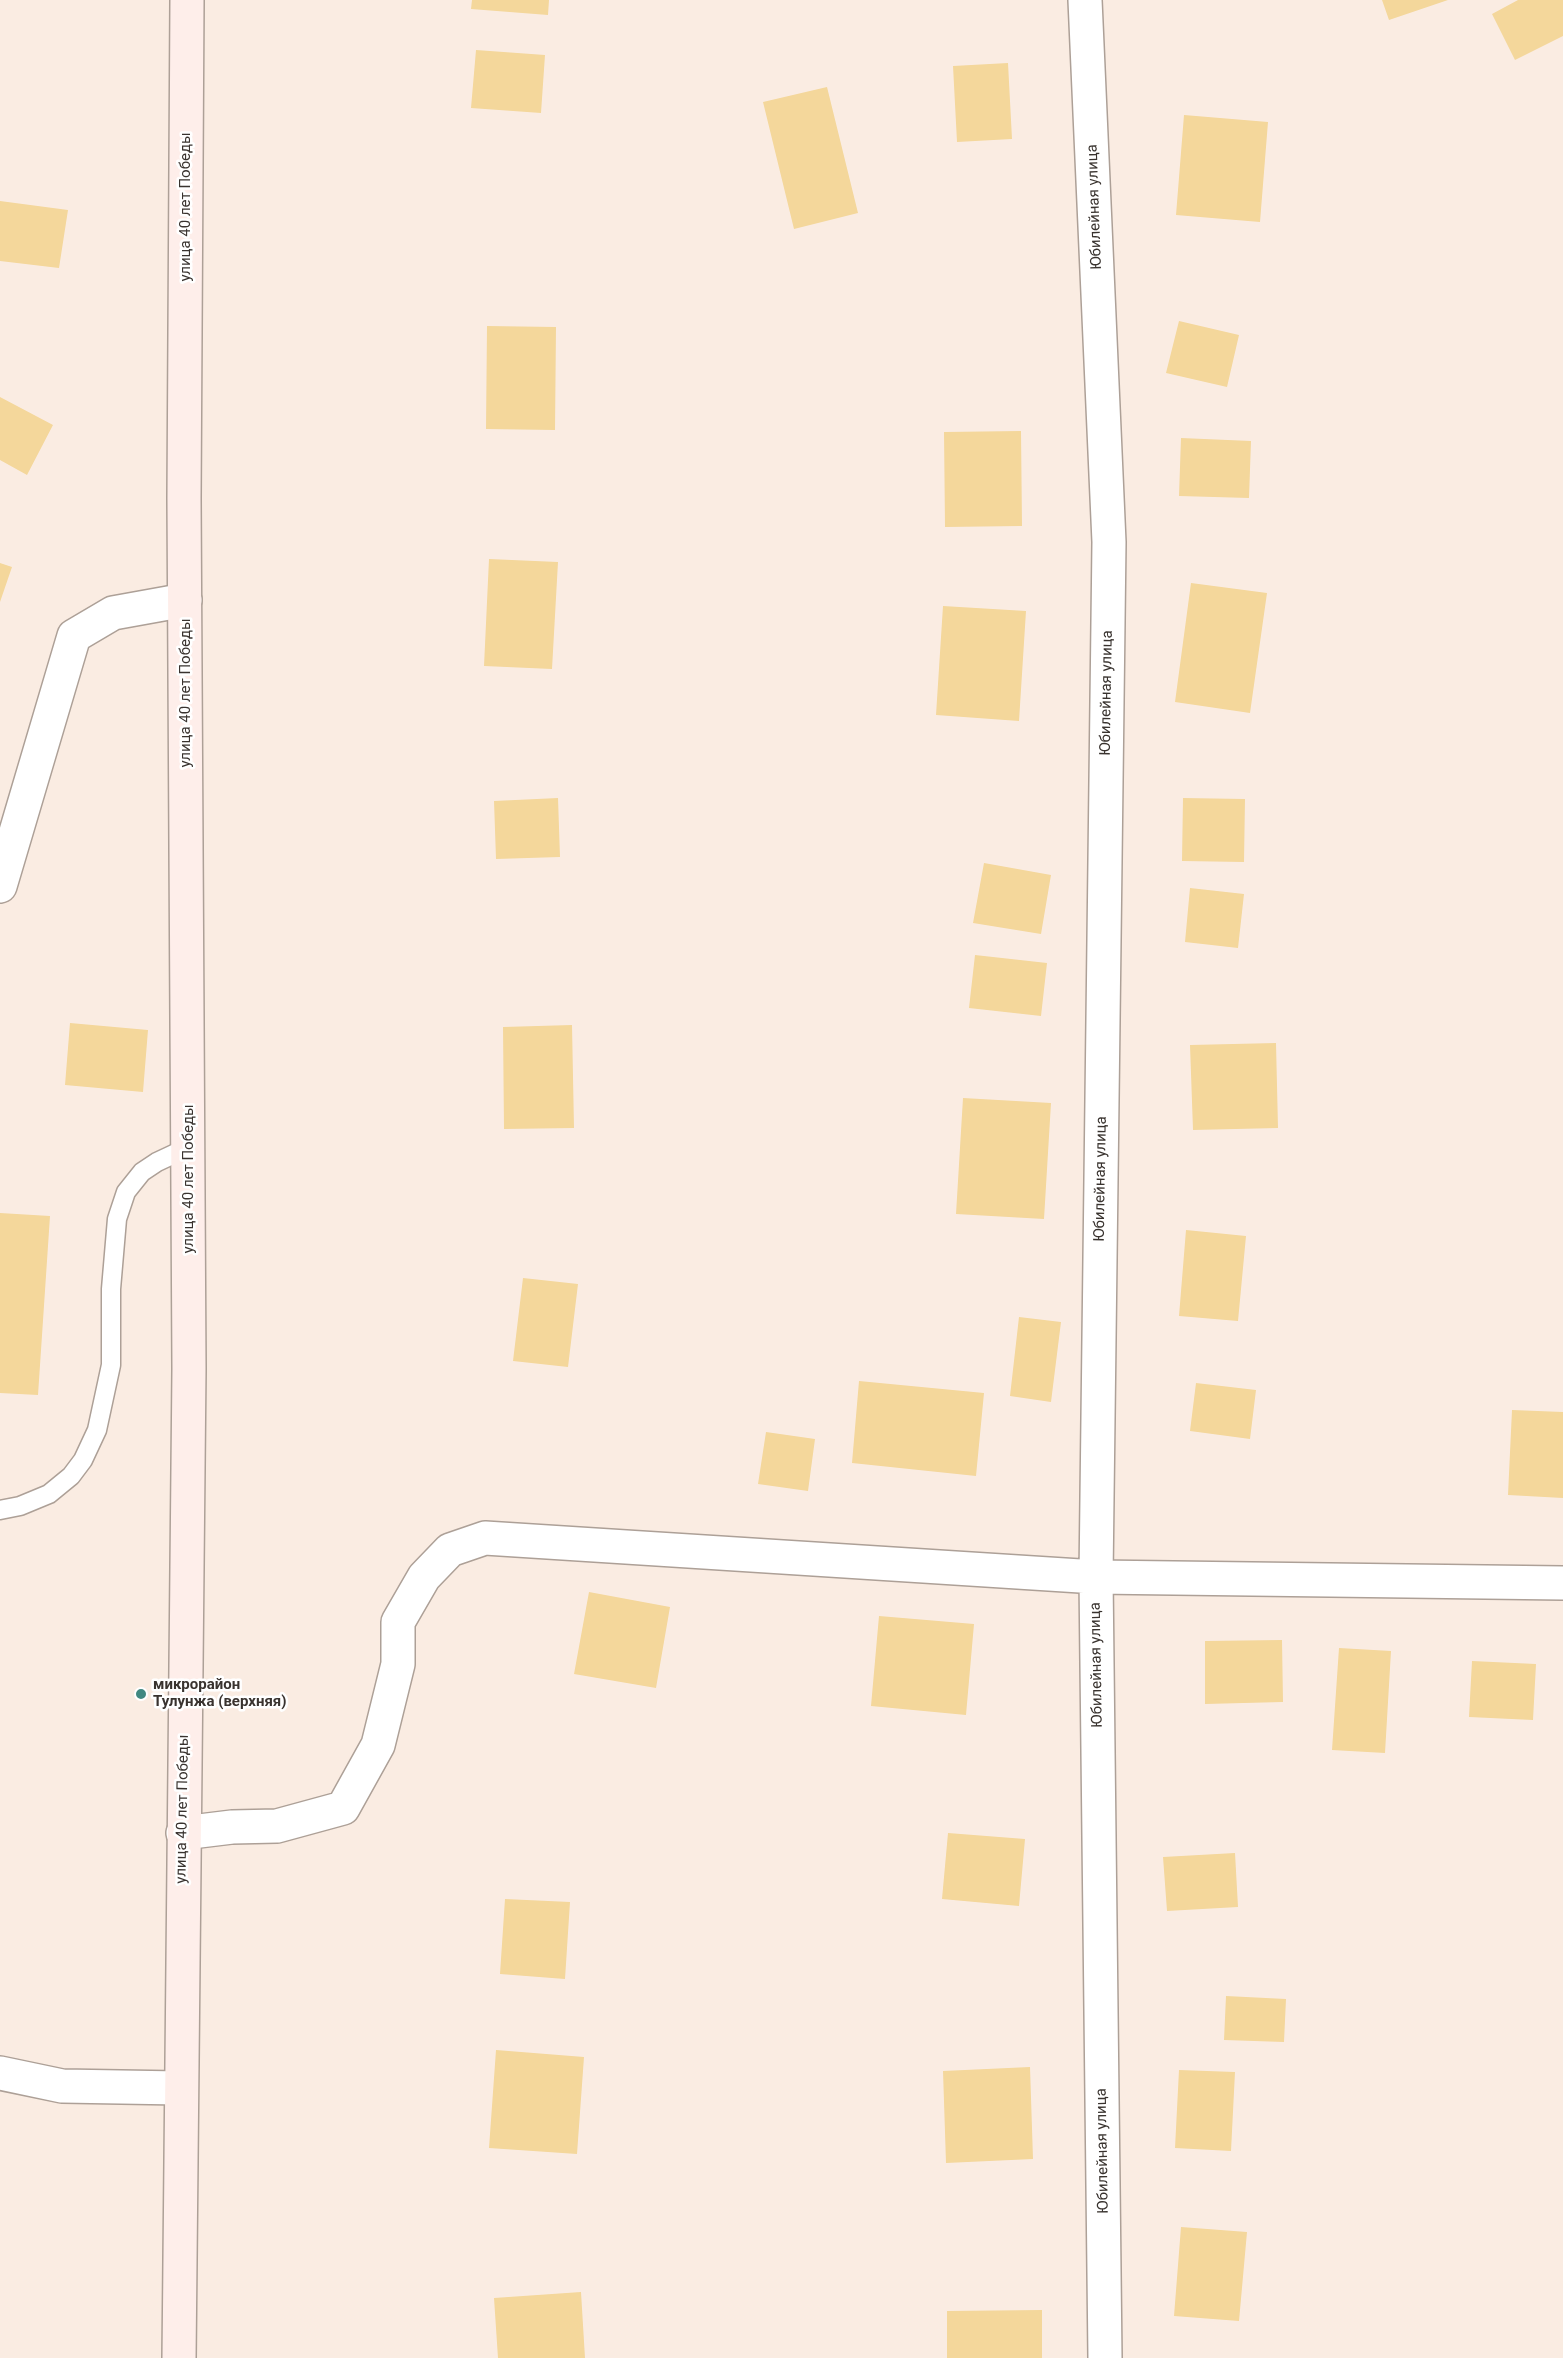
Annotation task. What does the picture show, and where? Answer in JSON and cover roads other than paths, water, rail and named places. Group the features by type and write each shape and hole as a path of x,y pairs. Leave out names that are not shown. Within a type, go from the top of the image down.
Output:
{"street":[{"name":"улица 40 лет Победы","path":"179,2358 189,1370 185,600 187,0"},
{"name":"Юбилейная улица","path":"1085,0 1109,542 1096,1577 1105,2358"},
{"path":"0,886 74,636 113,613 185,600"},
{"path":"183,1833 277,1826 343,1809 378,1745 398,1664 398,1622 424,1577 450,1550 485,1538 513,1542 1096,1577 1563,1583"},
{"path":"0,2073 62,2086 180,2088"}],"lane":[{"path":"0,1510 20,1506 48,1494 71,1476 83,1460 97,1430 111,1365 111,1289 117,1219 126,1192 142,1172 189,1147"}],"place":[{"name":"микрорайон Тулунжа (верхняя)","path":"141,1694"}]}
